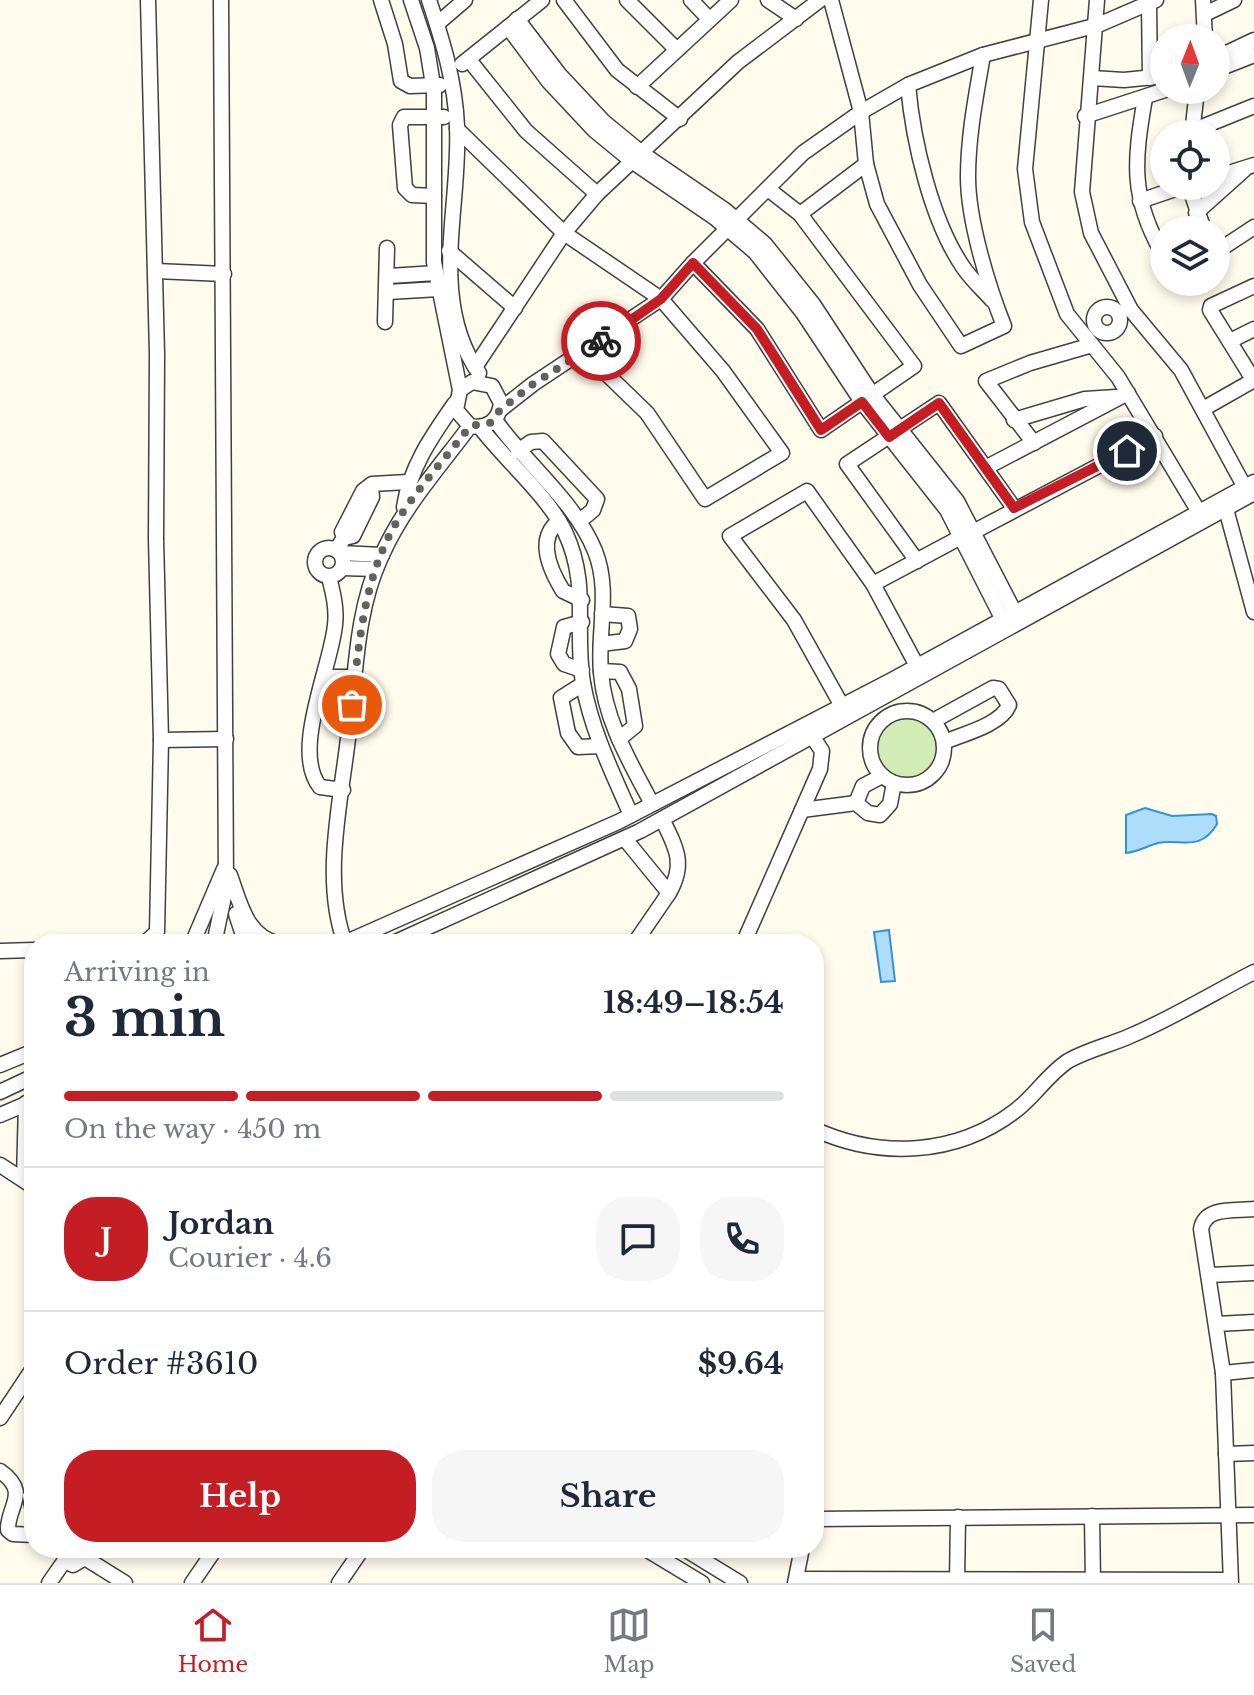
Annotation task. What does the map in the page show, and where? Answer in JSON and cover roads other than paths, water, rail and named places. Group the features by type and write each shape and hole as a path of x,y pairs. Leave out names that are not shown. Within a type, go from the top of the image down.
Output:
{"street":[{"path":"148,0 156,271 156,539 161,740 156,934"},
{"path":"216,934 226,887 221,0"},
{"path":"381,0 395,44 401,81 410,86 433,86 451,77 542,0"},
{"path":"411,0 427,48 433,86 436,117 434,192 441,282 459,417 475,426 559,521 576,560 582,600 582,677 601,746 631,815"},
{"path":"429,0 451,77 457,123 449,251 441,282 475,367 486,383 497,391 497,415 518,451 581,520 596,553 604,583 601,671 610,721 652,804"},
{"path":"437,24 465,0"},
{"path":"564,0 599,51 637,87 680,119"},
{"path":"627,0 676,49"},
{"path":"691,0 709,19"},
{"path":"637,87 731,0"},
{"path":"768,0 796,19"},
{"path":"475,367 564,233 597,194 738,62 820,0"},
{"path":"831,0 861,112 866,164 877,204 908,262 961,346 1004,326 983,263 968,181 971,129 983,55"},
{"path":"1041,0 1025,169 1032,222 1067,314 1091,336 1124,395 1155,436 1199,512"},
{"path":"1097,0 1098,25 1085,116 1082,192 1091,233 1125,313 1181,370 1251,490"},
{"path":"1204,7 1234,0"},
{"path":"342,934 335,862 359,629 379,562 403,511 475,426 497,415 661,299 803,153 861,112 908,85 983,55 1098,25 1153,2 1154,24"},
{"path":"512,23 638,158 765,244 813,304 867,398 894,433 957,501 968,534 1009,617"},
{"path":"1230,51 1254,40"},
{"path":"1230,64 1254,55"},
{"path":"470,61 526,131 597,194"},
{"path":"1092,78 1150,77"},
{"path":"908,85 912,127 922,173 962,267 995,303"},
{"path":"1085,116 1150,96"},
{"path":"1145,98 1134,164 1140,201 1150,224"},
{"path":"1222,120 1254,106"},
{"path":"454,187 412,195 405,188 400,125 404,117 436,117 457,123 564,233 661,299 703,346 782,453 705,499 647,413 584,352"},
{"path":"800,214 866,164"},
{"path":"1196,213 1249,167"},
{"path":"693,263 757,329 821,430 914,366 800,214 768,189"},
{"path":"1140,201 1150,198"},
{"path":"1192,200 1197,216"},
{"path":"1230,242 1254,227"},
{"path":"385,322 387,248"},
{"path":"449,251 515,308"},
{"path":"156,271 224,274"},
{"path":"388,284 441,282"},
{"path":"1203,409 1254,380 1210,307 1254,286"},
{"path":"1091,336 1095,315 1100,309 1113,308 1125,313"},
{"path":"1230,341 1254,329"},
{"path":"1034,443 987,386 989,377 1091,336"},
{"path":"403,511 408,482 424,448 458,396 472,382 486,383"},
{"path":"1014,420 1085,399 1124,395"},
{"path":"987,467 1124,395"},
{"path":"917,561 847,464 939,403 1014,508"},
{"path":"873,584 1155,436"},
{"path":"518,451 531,442 543,441 597,499 593,510 581,520"},
{"path":"343,790 327,789 316,782 310,730 335,626 338,557 353,536 372,497 371,488 375,482 408,482"},
{"path":"413,934 625,839 1226,509 1251,490"},
{"path":"364,934 631,815 1009,617 1199,512 1251,490"},
{"path":"842,706 794,620 730,536 807,491 873,584 917,666"},
{"path":"1226,509 1254,612"},
{"path":"559,521 548,533 546,551 563,591 582,600"},
{"path":"576,560 596,553"},
{"path":"338,557 379,562"},
{"path":"601,644 625,641 630,629 628,616 602,614"},
{"path":"582,622 564,627 558,654 564,664 582,677"},
{"path":"601,671 620,672 629,689 635,726 619,739"},
{"path":"325,677 355,677"},
{"path":"582,677 561,698 568,733 578,747 601,746"},
{"path":"933,721 993,688 999,689 1009,705 990,722 944,742"},
{"path":"895,690 907,711"},
{"path":"864,708 876,728"},
{"path":"802,810 856,803 868,813 883,813 890,804 888,780 871,759 869,747 876,728 888,716 907,711 933,721 944,742 944,755 932,775 910,785 888,780 863,786 856,803"},
{"path":"747,934 820,769 822,751 812,736"},
{"path":"161,740 226,739"},
{"path":"618,787 639,777"},
{"path":"641,934 677,879 680,857 662,819"},
{"path":"625,839 669,893"},
{"path":"196,934 226,865"},
{"path":"226,865 246,922 259,934"},
{"path":"226,887 242,934"},
{"path":"0,951 24,950"},
{"path":"824,1134 842,1142 873,1149 925,1148 969,1135 1016,1111 1066,1062 1164,1020 1254,972"},
{"path":"0,1065 24,1055"},
{"path":"0,1092 24,1081"},
{"path":"0,1115 24,1105"},
{"path":"0,1165 24,1181"},
{"path":"800,1558 796,1581 1229,1582 1223,1373 1201,1229 1204,1219 1216,1212 1254,1209"},
{"path":"1210,1275 1254,1273"},
{"path":"1217,1324 1254,1322"},
{"path":"1223,1373 1254,1370"},
{"path":"0,1418 24,1382"},
{"path":"1226,1454 1254,1453"},
{"path":"0,1471 24,1494"},
{"path":"24,1501 8,1530 24,1535"},
{"path":"824,1519 1254,1515"},
{"path":"1092,1516 1093,1581"},
{"path":"957,1581 958,1517"},
{"path":"49,1583 62,1558"},
{"path":"91,1558 125,1583"},
{"path":"192,1583 209,1558"},
{"path":"339,1583 356,1558"},
{"path":"661,1558 702,1583"},
{"path":"699,1558 740,1583"}],"water":[{"path":"1145,808 1172,816 1212,814 1216,816 1217,824 1197,841 1158,843 1126,853 1126,815"},
{"path":"889,930 895,981 881,982 874,932"}]}
